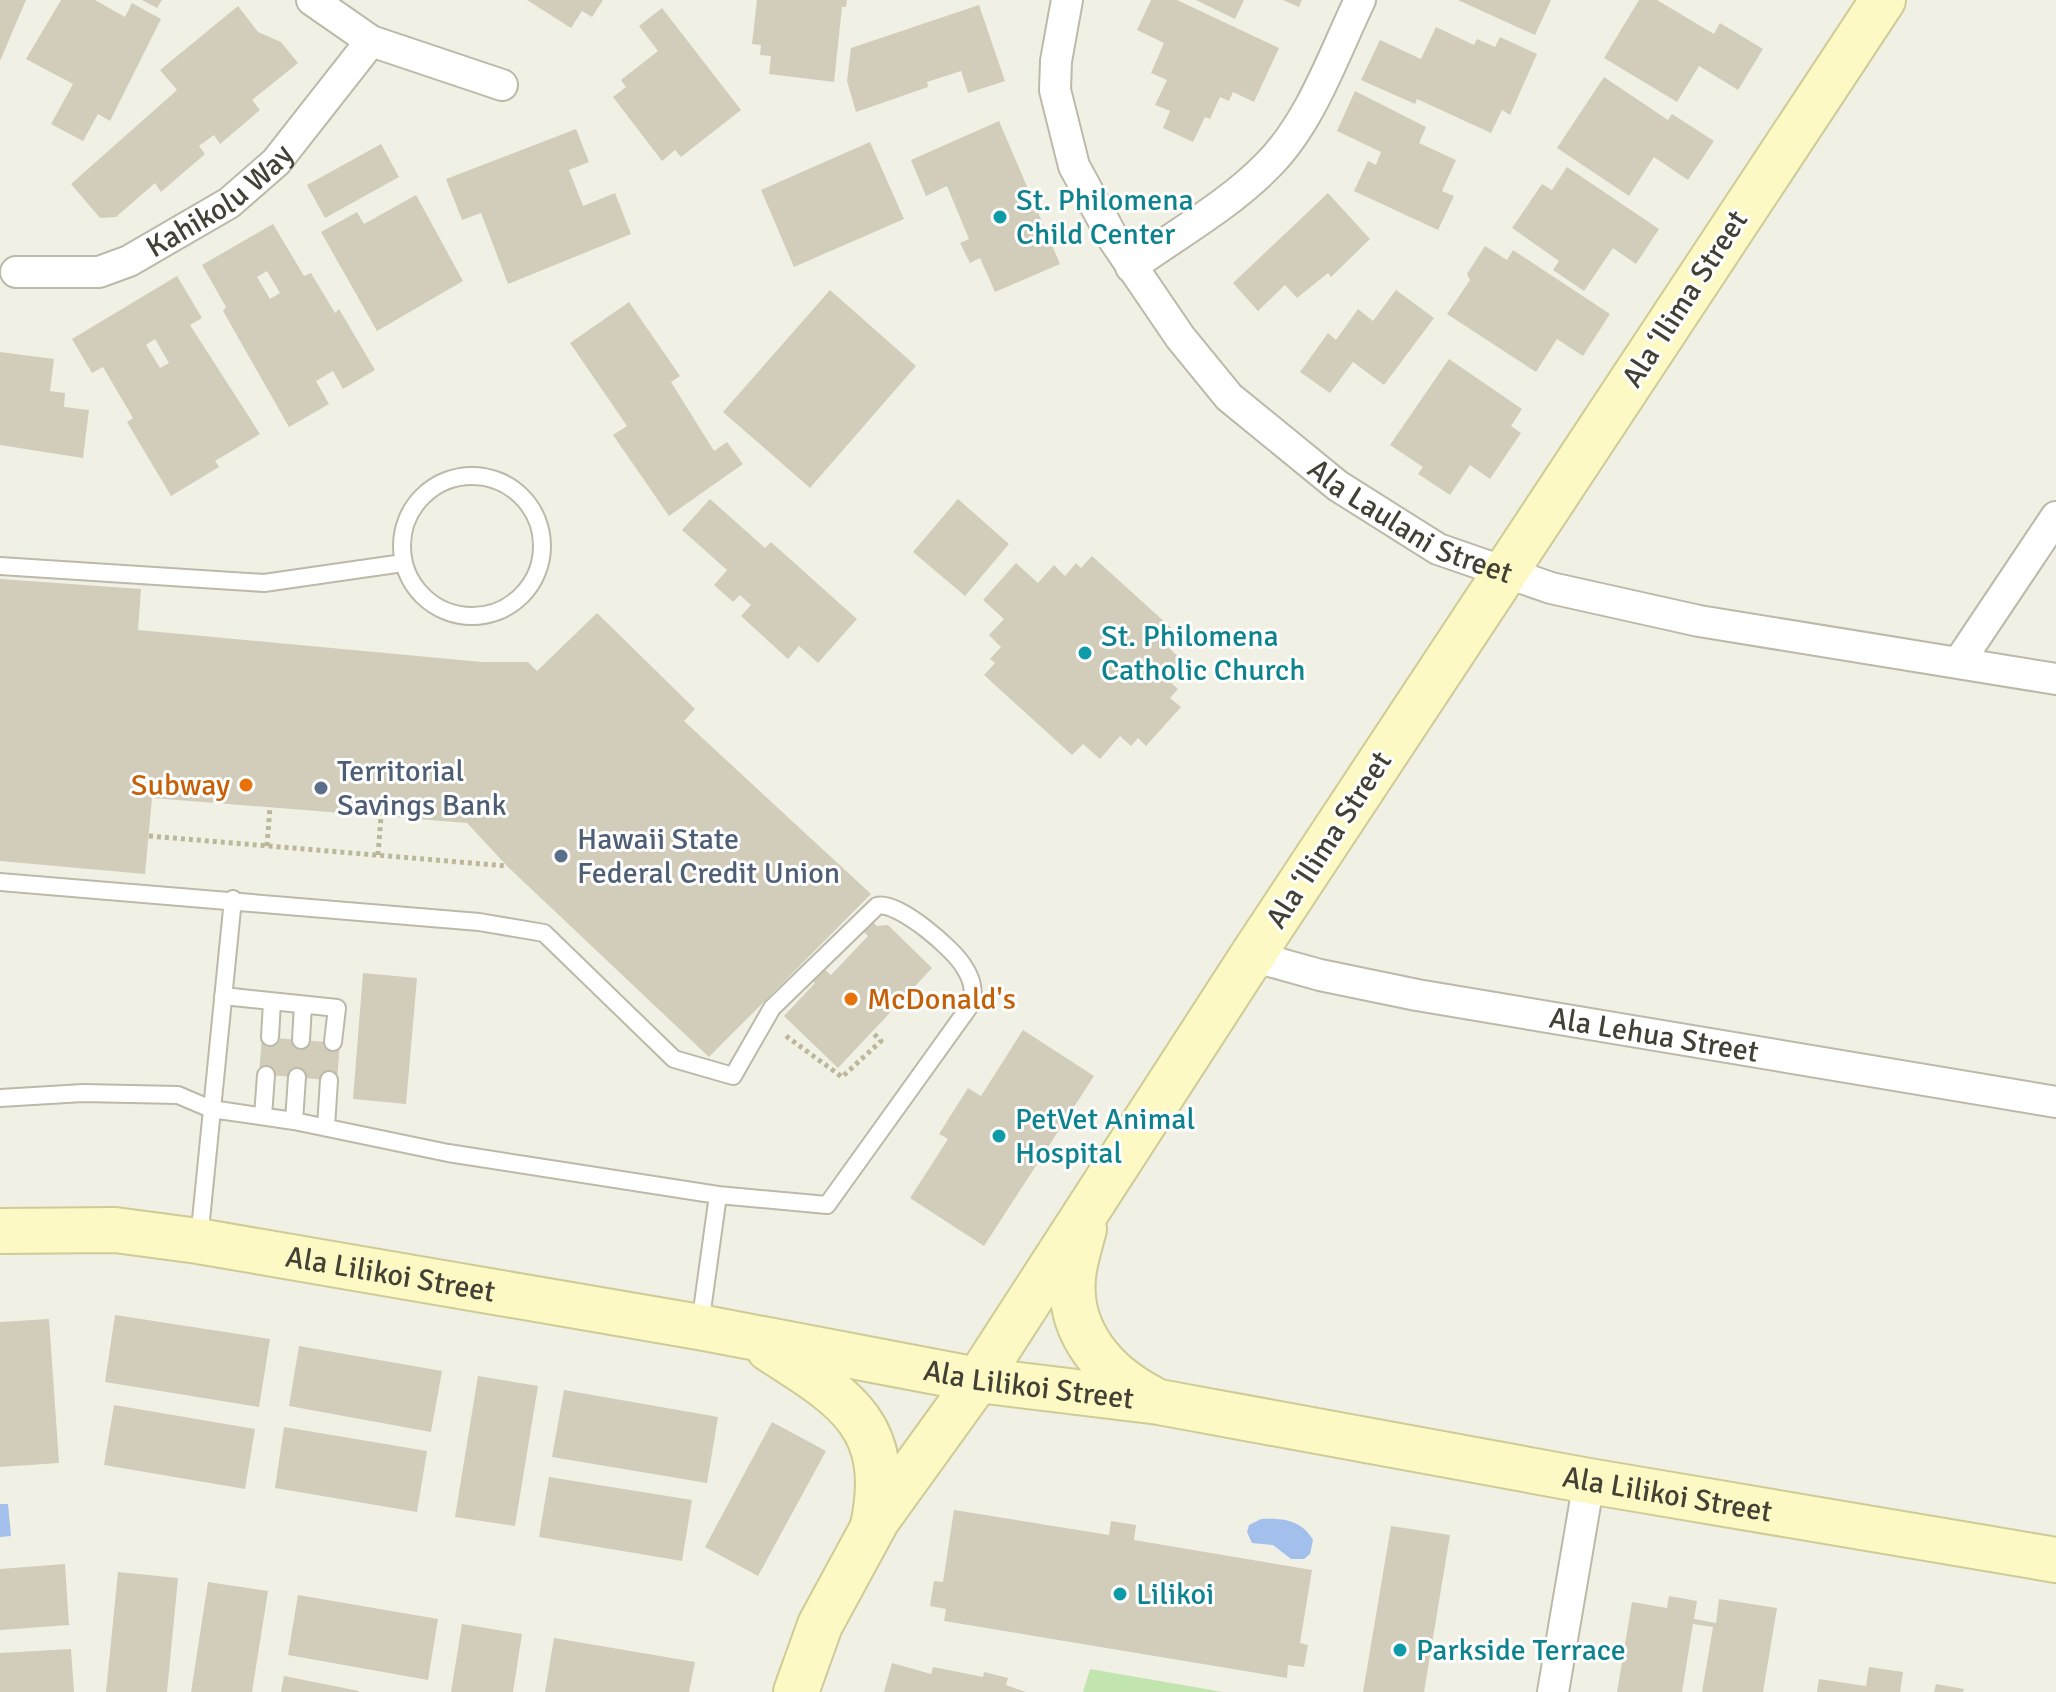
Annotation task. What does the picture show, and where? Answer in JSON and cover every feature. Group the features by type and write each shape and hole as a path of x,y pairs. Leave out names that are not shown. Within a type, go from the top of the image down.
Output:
{"street":[{"path":"312,0 371,41 502,85"},
{"name":"Ala Laulani Street","path":"1067,0 1056,61 1055,90 1074,166 1131,267 1180,337 1229,397 1283,445 1338,486 1438,549 1503,574 1699,621 2056,679"},
{"path":"1131,267 1235,195 1270,163 1314,96 1360,0"},
{"name":"Ala ʻIlima Street","path":"796,1692 820,1625 872,1530 978,1380 1252,956 1883,0"},
{"name":"Kahikolu Way","path":"16,272 99,272 129,261 229,203 276,162 371,41"},
{"path":"1959,662 2056,517"},
{"name":"Ala Lehua Street","path":"1252,956 1335,979 1417,995 2056,1102"},
{"path":"1087,1211 1073,1279 1079,1326 1111,1372 1125,1384 1159,1402"},
{"name":"Ala Lilikoi Street","path":"0,1231 115,1230 198,1241 699,1327 978,1380 1159,1402 1589,1481 2056,1560"},
{"path":"754,1339 812,1376 868,1430 876,1452 880,1485 872,1530"},
{"path":"1553,1692 1589,1481"}],"lane":[{"path":"459,476 482,476 513,489 535,515 541,537 541,561 532,583 517,600 496,612 473,617 439,608 413,585 403,563 401,540 407,518 419,498 437,484 459,476"},
{"path":"0,566 264,583 403,563"},
{"path":"0,882 87,892 233,899 479,922 544,933 674,1059 733,1076 772,1008 877,906 885,904 902,910 963,964 974,986 972,1003 827,1205 718,1195 448,1153 294,1121 211,1109 178,1095 83,1093 0,1098"},
{"path":"198,1241 233,899"},
{"path":"223,996 337,1008 333,1042"},
{"path":"270,1037 272,1002"},
{"path":"301,1040 303,1005"},
{"path":"263,1116 266,1075"},
{"path":"294,1121 297,1077"},
{"path":"326,1127 329,1080"},
{"path":"699,1327 718,1195"}],"path":[{"path":"267,846 270,807"},
{"path":"378,855 381,816"},
{"path":"149,836 507,866"},
{"path":"750,1048 768,1060 784,1034 842,1077 881,1041 872,1032"}],"green space":[{"path":"1090,1669 1223,1692 1083,1692"}],"water":[{"path":"0,1504 8,1504 11,1536 0,1537"},
{"path":"1261,1519 1284,1520 1303,1528 1313,1540 1310,1554 1304,1559 1291,1559 1273,1545 1252,1543 1247,1532 1249,1525"}],"building":[{"path":"0,0 26,0 0,61"},
{"path":"61,0 95,0 125,17 132,3 161,19 110,121 98,114 83,141 51,124 73,84 26,59"},
{"path":"142,0 162,0 157,8"},
{"path":"527,0 603,0 592,17 582,11 571,28"},
{"path":"757,0 847,0 846,7 842,7 834,82 769,74 771,56 760,55 761,45 752,44"},
{"path":"1151,0 1177,0 1279,48 1254,102 1233,92 1229,101 1220,97 1210,119 1205,117 1193,142 1163,128 1170,111 1155,105 1167,80 1151,73 1164,43 1137,30"},
{"path":"1196,0 1244,0 1235,19"},
{"path":"1283,0 1302,0 1299,7"},
{"path":"1458,0 1551,0 1535,35"},
{"path":"1639,0 1657,0 1714,34 1720,23 1763,49 1738,90 1699,66 1677,102 1604,58"},
{"path":"979,5 1005,81 968,93 961,71 927,82 928,87 856,112 847,81 851,48"},
{"path":"238,6 258,32 281,42 298,63 252,100 260,110 220,144 214,135 199,146 205,154 161,192 155,183 116,217 100,218 71,184 177,90 160,70"},
{"path":"662,8 741,110 681,157 675,150 662,161 613,97 626,87 621,80 658,51 639,26"},
{"path":"1436,27 1474,45 1477,39 1495,47 1500,37 1537,54 1510,115 1502,110 1491,133 1417,99 1415,104 1361,80 1380,40 1421,59"},
{"path":"1604,77 1668,120 1672,114 1714,141 1688,180 1654,157 1629,196 1557,148"},
{"path":"1355,91 1426,127 1419,143 1456,160 1442,191 1454,196 1438,230 1354,191 1368,161 1376,165 1381,152 1337,131"},
{"name":"St. Philomena Child Center","path":"999,121 1060,264 995,292 980,258 970,263 960,243 969,239 947,186 926,196 911,160"},
{"path":"576,129 589,162 569,170 583,206 615,193 631,234 508,284 481,213 462,220 446,179"},
{"path":"870,142 904,219 794,267 761,190"},
{"path":"381,144 399,177 325,218 307,185"},
{"path":"1567,167 1659,229 1636,264 1613,248 1584,291 1553,270 1559,261 1512,228 1542,184 1552,190"},
{"path":"1328,193 1370,239 1331,277 1328,273 1297,298 1285,285 1258,311 1233,283"},
{"path":"416,195 463,281 377,331 321,232 357,212 364,224"},
{"path":"273,224 304,276 311,273 335,313 339,309 375,370 343,389 333,371 316,381 329,404 289,427 223,311 226,307 202,265","holes":["267,271 280,293 270,299 257,277"]},
{"path":"1485,246 1507,260 1513,250 1610,314 1583,356 1557,339 1536,372 1447,314 1470,280 1467,274"},
{"path":"177,276 202,318 190,325 260,434 215,461 219,467 171,496 127,422 133,418 103,367 92,373 72,339","holes":["155,339 169,363 160,368 146,345"]},
{"path":"830,290 916,366 810,488 723,412"},
{"path":"1396,290 1434,318 1384,385 1353,362 1330,393 1300,372 1328,333 1336,340 1358,309 1373,321"},
{"path":"629,302 680,376 671,382 714,451 727,442 743,464 669,516 613,435 627,426 570,343"},
{"path":"0,352 54,359 50,391 65,393 64,407 89,410 83,458 0,445"},
{"path":"1449,359 1522,409 1511,426 1521,433 1490,479 1470,465 1450,495 1418,474 1423,467 1390,445"},
{"path":"710,499 765,548 771,542 857,619 818,663 799,646 788,659 741,616 751,605 740,595 733,602 714,585 727,570 682,530"},
{"path":"958,499 1009,544 965,596 913,552"},
{"name":"St. Philomena Catholic Church","path":"1092,556 1179,635 1168,647 1185,663 1169,681 1178,689 1170,698 1181,707 1146,746 1138,738 1131,746 1120,736 1100,759 1083,744 1072,755 984,675 995,663 990,659 1001,647 989,635 1004,619 983,600 1016,563 1038,583 1054,565 1065,576 1076,563 1081,568"},
{"path":"0,579 141,589 138,630 482,662 528,662 537,671 597,613 695,709 684,721 871,894 709,1057 507,866 467,823 152,798 145,874 0,861"},
{"name":"McDonald's","path":"873,922 877,926 888,925 932,968 838,1068 784,1016 815,983 812,980 823,968 831,975 868,936 864,932"},
{"path":"363,973 417,978 406,1104 353,1099"},
{"name":"PetVet Animal Hospital","path":"1023,1030 1094,1076 984,1246 910,1198 948,1139 939,1134 968,1088 981,1096"},
{"path":"262,1037 340,1043 337,1081 259,1074"},
{"path":"115,1315 270,1339 259,1407 105,1382"},
{"path":"49,1319 59,1463 0,1467 0,1322"},
{"path":"299,1346 442,1371 431,1432 289,1406"},
{"path":"478,1376 538,1386 515,1526 455,1517"},
{"path":"564,1390 718,1417 707,1483 552,1457"},
{"path":"114,1405 255,1429 245,1489 104,1465"},
{"path":"772,1422 826,1451 758,1576 705,1547"},
{"path":"284,1427 427,1451 417,1512 275,1488"},
{"path":"549,1477 692,1500 682,1561 539,1537"},
{"name":"Lilikoi","path":"954,1510 1109,1535 1111,1521 1136,1525 1134,1540 1312,1570 1300,1643 1308,1645 1304,1667 1288,1665 1287,1678 944,1621 946,1609 930,1606 934,1581 943,1582"},
{"name":"Parkside Terrace","path":"1391,1526 1450,1535 1424,1692 1363,1692"},
{"path":"65,1564 69,1625 0,1630 0,1569"},
{"path":"118,1572 178,1578 167,1692 106,1692"},
{"path":"208,1582 268,1591 252,1692 191,1692"},
{"path":"298,1595 438,1619 428,1680 288,1655"},
{"path":"1669,1596 1697,1601 1694,1619 1716,1623 1719,1599 1777,1608 1763,1692 1702,1692 1713,1627 1693,1624 1682,1692 1617,1692 1632,1602 1667,1608"},
{"path":"462,1624 522,1634 513,1692 451,1692"},
{"path":"554,1638 695,1662 689,1692 545,1692"},
{"path":"71,1649 74,1692 0,1692 0,1653"},
{"path":"892,1663 931,1674 933,1667 983,1677 984,1672 1008,1678 1006,1685 1026,1692 884,1692"},
{"path":"1869,1667 1903,1672 1900,1692 1817,1692 1819,1679 1866,1686"},
{"path":"284,1676 359,1691 359,1692 281,1692"},
{"path":"1936,1684 1964,1689 1963,1692 1934,1692"}],"place":[{"name":"St. Philomena Child Center","path":"1000,217"},
{"name":"St. Philomena Catholic Church","path":"1085,653"},
{"name":"Subway","path":"246,785"},
{"name":"Territorial Savings Bank","path":"321,788"},
{"name":"Hawaii State Federal Credit Union","path":"561,856"},
{"name":"McDonald's","path":"851,999"},
{"name":"PetVet Animal Hospital","path":"999,1136"},
{"name":"Lilikoi","path":"1120,1594"},
{"name":"Parkside Terrace","path":"1400,1650"}]}
